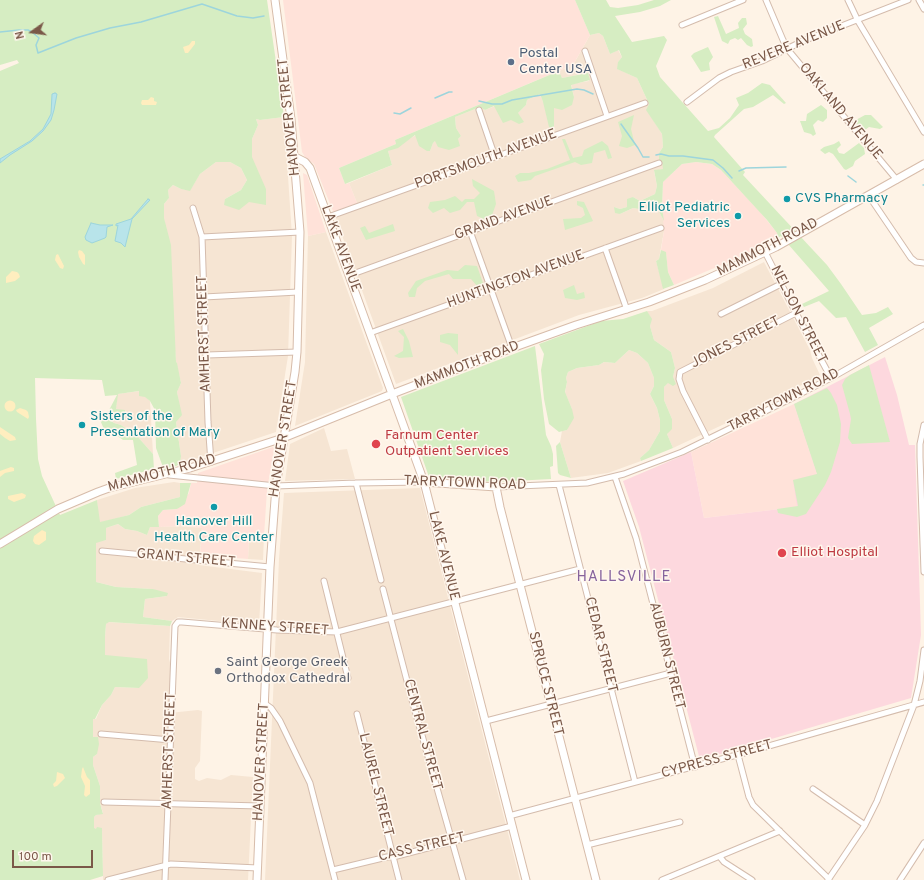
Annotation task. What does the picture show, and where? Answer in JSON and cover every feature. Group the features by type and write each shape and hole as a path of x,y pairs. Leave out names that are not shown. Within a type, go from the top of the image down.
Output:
{"street":[{"name":"HANOVER STREET","path":"257,880 270,567 276,486 297,352 300,232 296,165 287,80 274,0"},
{"path":"682,24 743,0"},
{"name":"OAKLAND AVENUE","path":"766,0 788,48 897,180"},
{"path":"848,0 858,21 924,132"},
{"name":"REVERE AVENUE","path":"687,102 725,74 762,61 788,48 908,0"},
{"path":"919,0 924,8"},
{"path":"585,52 607,116"},
{"name":"PORTSMOUTH AVENUE","path":"328,217 645,102"},
{"path":"479,110 495,157"},
{"name":"LAKE AVENUE","path":"295,157 308,165 350,275 424,482 526,880"},
{"name":"GRAND AVENUE","path":"350,275 659,164"},
{"name":"MAMMOTH ROAD","path":"0,544 58,509 109,488 211,462 283,438 512,348 576,325 627,310 705,280 766,252 924,164"},
{"path":"296,165 304,167 311,173"},
{"path":"868,196 911,258 916,262 924,263"},
{"name":"AMHERST STREET","path":"193,208 202,237 211,462"},
{"name":"HUNTINGTON AVENUE","path":"370,333 661,228"},
{"path":"470,231 512,348"},
{"path":"202,237 300,232"},
{"path":"605,248 627,310"},
{"name":"NELSON STREET","path":"766,252 781,284 831,378"},
{"path":"721,314 781,284"},
{"path":"204,297 298,292"},
{"name":"JONES STREET","path":"708,440 683,391 679,376 683,370 796,313"},
{"name":"TARRYTOWN ROAD","path":"166,474 276,486 424,482 496,487 587,483 615,477 682,452 708,440 831,378 923,327"},
{"path":"206,355 297,352"},
{"path":"924,425 921,438 920,457 924,572"},
{"name":"AUBURN STREET","path":"615,477 636,538 694,767"},
{"path":"356,483 381,580"},
{"name":"CEDAR STREET","path":"559,485 635,782"},
{"name":"SPRUCE STREET","path":"496,487 596,880"},
{"name":"GRANT STREET","path":"102,551 270,567"},
{"name":"KENNEY STREET","path":"178,622 267,629 337,632 580,569"},
{"path":"324,581 348,678"},
{"name":"CENTRAL STREET","path":"383,589 392,618 412,700 463,880"},
{"name":"AMHERST STREET","path":"165,880 175,626 178,622"},
{"path":"738,755 751,801 756,808 828,879 865,825 877,801 914,705 920,681 924,650"},
{"path":"486,721 671,673"},
{"name":"CYPRESS STREET","path":"509,816 738,755 924,702"},
{"path":"264,703 271,708 280,721 310,782 335,880"},
{"name":"LAUREL STREET","path":"357,714 399,880"},
{"path":"101,734 171,740"},
{"path":"813,789 865,825"},
{"path":"104,802 260,806"},
{"path":"587,845 680,822"},
{"name":"CASS STREET","path":"333,870 452,842 512,826"},
{"path":"665,879 780,832"},
{"path":"900,880 924,844"},
{"path":"720,857 724,862 752,880"},
{"path":"108,880 166,865 258,868"}],"shaded area":[{"path":"283,0 575,0 590,35 573,65 395,140 396,144 339,168 345,184 349,183 359,208 335,216 314,164 305,157 302,152"},
{"path":"599,33 603,36 610,54 618,50 622,57 618,62 618,69 637,78 649,104 647,110 662,134 663,147 659,153 659,160 663,162 663,169 654,171 657,186 655,194 640,201 633,197 627,207 620,209 614,207 620,214 633,208 639,209 648,203 655,204 664,221 664,231 659,259 656,261 664,289 642,298 579,315 396,384 335,216 359,208 349,183 392,165 388,151 416,135 430,151 435,141 458,139 461,136 456,128 455,117 480,107 485,110 495,106 518,113 526,105 527,100 540,94 543,102 554,108 574,97 571,84 589,81 588,73 562,78 559,71 573,65 590,35"},
{"path":"284,117 292,236 288,356 276,432 180,464 181,456 176,422 179,403 177,392 181,383 176,362 164,218 164,204 169,198 168,190 173,185 181,189 190,190 200,174 216,162 230,162 241,168 247,180 241,190 225,199 249,202 252,139 258,125 256,119 260,120"},
{"path":"696,162 712,164 721,170 761,213 777,233 778,238 738,258 674,285 668,272 666,253 661,250 664,231 662,208 663,182 682,164"},
{"path":"303,173 307,175 326,232 308,236"},
{"path":"326,232 383,388 382,391 295,426 305,362 308,236"},
{"path":"764,262 810,350 820,375 765,405 673,448 667,434 672,419 664,400 664,387 673,377 675,368 671,352 654,340 650,326 651,319 647,311 652,311 713,288"},
{"path":"629,350 637,353 648,363 654,378 654,386 650,394 657,408 660,420 660,431 649,450 640,458 641,461 608,473 571,478 560,442 562,431 567,430 572,409 565,393 568,372 577,368 599,365 604,362 615,363"},
{"name":"Elliot Hospital","path":"885,357 897,395 909,445 915,445 921,635 911,698 700,760 639,527 623,481 691,452 704,518 797,507 793,480 817,474 794,404"},
{"path":"140,391 150,401 153,454 137,436 121,425 109,420 113,415 122,416 116,409 117,394"},
{"path":"794,404 817,474 798,507 704,518 691,452"},
{"path":"324,428 331,451 347,449 355,479 285,481 290,444"},
{"path":"273,447 274,449 267,490 264,536 249,536 248,559 200,555 202,528 182,526 159,527 158,516 163,510 177,509 189,493 191,483 197,483 198,473"},
{"path":"174,482 180,483 180,497 141,507 129,515 99,523 97,500 135,488"},
{"path":"420,488 520,880 265,880 279,559 284,493"},
{"path":"118,524 125,529 137,531 147,535 150,527 182,526 202,528 199,565 262,573 259,625 178,617 172,621 143,617 145,599 167,596 153,589 116,587 96,582 96,542 106,540 106,528"},
{"path":"249,536 264,536 263,560 248,559"},
{"path":"108,622 170,626 169,659 171,666 169,713 198,710 202,711 200,761 195,768 195,779 199,781 207,778 221,780 231,775 253,777 248,880 103,880 102,829 94,829 94,817 103,813 100,803 100,786 93,765 93,757 97,754 93,738 93,719 96,719 102,705 111,695 115,687 139,688 104,655 106,624"}],"green space":[{"path":"0,0 267,0 284,117 260,120 256,119 258,125 252,139 252,157 266,189 266,205 249,202 239,210 224,205 225,199 241,190 247,180 241,168 230,162 216,162 200,174 190,191 173,185 168,190 169,198 164,204 164,218 171,245 176,362 181,383 177,392 182,415 176,422 181,456 180,464 164,470 156,448 155,410 150,401 145,397 139,396 139,391 118,394 116,409 125,410 125,414 122,416 113,415 110,420 121,425 137,436 153,454 154,469 116,479 115,473 137,465 133,440 123,440 112,432 106,434 98,415 108,412 117,395 105,396 102,380 35,378 38,459 42,476 60,515 97,500 100,522 129,515 141,507 180,497 180,483 191,483 185,504 177,509 163,510 158,516 159,527 150,527 147,535 137,531 125,529 118,524 106,528 106,540 96,543 96,582 116,587 153,589 168,593 167,596 145,599 143,617 172,621 170,626 109,622 106,624 105,655 147,659 148,678 139,688 115,687 111,695 102,705 95,719 93,719 93,737 98,737 99,744 97,754 93,757 93,765 100,786 100,803 103,814 96,815 94,817 94,828 102,828 103,876 90,880 0,880 0,71 19,63 17,60 0,65"},
{"path":"575,0 606,0 610,7 618,8 638,5 654,0 671,0 660,6 640,12 615,16 632,42 664,36 667,40 656,66 660,77 708,131 719,128 730,118 739,105 736,98 748,93 762,83 770,85 786,103 784,104 773,95 753,107 744,109 714,137 745,172 743,175 827,265 862,315 876,313 888,307 893,314 869,328 878,345 865,352 846,317 836,318 819,301 804,307 802,304 829,291 781,236 778,238 777,233 767,220 721,170 712,164 696,162 682,164 663,182 662,208 664,221 655,204 648,203 639,209 633,208 620,214 615,213 614,207 620,209 627,207 627,199 633,197 640,201 655,194 657,186 654,170 663,169 662,162 659,160 659,153 663,147 662,134 646,110 649,104 637,78 617,69 618,62 622,57 619,50 610,54 603,36 599,33 590,35"},
{"path":"718,16 726,34 739,28 738,23 742,18 746,18 747,24 743,29 745,34 752,39 753,46 751,47 747,45 741,38 738,40 735,38 730,40 728,44 722,41 714,17"},
{"path":"708,47 713,57 709,63 710,70 701,72 691,56 694,53"},
{"path":"559,71 562,78 588,73 590,80 571,85 574,97 572,105 562,110 554,108 554,130 549,127 540,94 527,100 526,105 518,113 524,122 519,124 511,120 503,123 494,106 485,110 480,107 455,117 456,128 461,136 458,139 460,146 449,150 438,147 435,141 430,151 427,151 419,146 415,135 398,148 388,151 392,165 345,184 339,168 396,144 395,140"},
{"path":"821,105 827,110 827,118 823,122 818,120 813,125 816,134 813,136 804,132 800,121 806,121 807,114"},
{"path":"634,115 631,129 635,145 627,148 619,146 622,136 618,122"},
{"path":"865,115 871,115 883,127 880,129 869,127 862,132 854,121"},
{"path":"562,139 565,139 573,158 582,156 584,150 602,141 608,146 612,158 608,159 605,150 594,153 592,163 581,165 575,162 535,176 531,180 518,182 515,176 520,173 529,173 547,169 570,160"},
{"path":"839,141 841,145 837,149 839,153 844,154 859,143 864,148 865,154 855,161 853,166 846,170 833,154 829,152 825,154 820,150"},
{"path":"472,179 494,191 496,204 491,218 484,219 477,216 474,202 467,202 460,210 450,213 444,208 433,213 428,208 430,202 445,200 455,196 462,202 465,199 474,199 480,193 473,186"},
{"path":"577,201 584,202 593,221 565,230 563,219 581,218 585,215 583,208 577,205"},
{"path":"393,224 395,231 366,240 360,228 365,226 369,233"},
{"path":"661,250 666,252 668,272 674,285 663,289 656,261 659,259"},
{"path":"465,265 477,266 483,283 477,286 471,279 453,279 449,274 425,281 417,288 415,297 409,297 408,293 416,281 447,270 458,271"},
{"path":"574,285 577,294 584,292 585,298 577,300 565,298 563,290"},
{"path":"647,311 652,319 650,326 654,340 671,352 675,368 673,377 676,384 673,386 668,383 664,387 664,400 672,419 672,429 667,434 673,448 641,461 640,458 649,450 660,431 660,420 657,408 650,394 654,386 654,378 648,363 637,353 629,350 615,363 604,362 599,365 577,368 568,372 565,392 574,418 567,430 559,432 549,424 544,399 541,370 544,354 539,344 601,321 623,319"},
{"path":"403,329 409,341 413,357 399,358 394,356 403,351 404,337 398,331"},
{"path":"448,333 458,334 458,355 450,345 440,342 440,335"},
{"path":"535,346 546,435 553,454 553,466 550,467 551,479 495,482 429,477 401,397"},
{"path":"869,365 890,442 852,444 848,438 851,419 842,385 845,379 850,375"},
{"path":"827,388 837,405 841,424 840,442 831,472 825,485 806,514 797,517 778,513 777,509 798,506 793,480 817,474 794,404"},
{"path":"560,442 571,478 558,473 556,446"}],"sand":[{"path":"192,41 195,41 195,44 188,53 185,53 183,47 189,45"},
{"path":"151,97 157,102 156,105 142,105 142,100 148,100"},
{"path":"79,250 85,255 85,265 79,257"},
{"path":"58,254 64,266 63,269 60,268 55,260 56,255"},
{"path":"12,271 17,272 20,277 15,281 6,283 6,277"},
{"path":"10,400 14,402 16,406 14,410 10,412 6,410 4,406 6,402"},
{"path":"20,408 28,412 28,419 17,412 16,410"},
{"path":"0,427 15,437 16,440 10,441 0,434"},
{"path":"11,467 14,468 14,471 5,473 0,477 0,471"},
{"path":"22,493 26,495 25,498 14,502 8,499 8,496"},
{"path":"42,530 46,532 46,540 39,545 35,544 33,541 34,536"},
{"path":"83,767 87,777 90,780 90,794 86,797 84,795 85,786 81,777"},
{"path":"57,772 63,774 65,778 54,787 53,784 56,781"}],"water":[{"path":"52,94 57,94 51,120 43,131 32,141 0,163 0,159 30,141 43,129 51,114"},
{"path":"148,199 150,200 132,219 125,247 121,243 115,241 118,225 116,226 116,224 131,219"},
{"path":"91,223 113,225 107,227 105,238 92,243 86,240 85,237"}],"waterway":[{"path":"0,32 19,30 28,30 32,32 39,38 36,45 38,53 76,38 110,28 141,22 202,4 237,16 253,18 264,16"},
{"path":"479,101 492,104 502,104 512,100 577,89 593,94"},
{"path":"435,98 452,92"},
{"path":"394,113 400,114 411,108"},
{"path":"621,124 643,157 649,157"},
{"path":"656,155 661,154 713,160 732,178"},
{"path":"739,171 746,168 786,167"},
{"path":"848,176 856,182"}],"place":[{"name":"Postal Center USA","path":"511,62"},
{"name":"CVS Pharmacy","path":"787,199"},
{"name":"Elliot Pediatric Services","path":"738,216"},
{"name":"Sisters of the Presentation of Mary","path":"82,425"},
{"name":"Farnum Center Outpatient Services","path":"376,444"},
{"name":"Hanover Hill Health Care Center","path":"214,507"},
{"name":"Elliot Hospital","path":"782,553"},
{"name":"Saint George Greek Orthodox Cathedral","path":"218,671"}],"district":[{"name":"HALLSVILLE","path":"624,578"}]}
